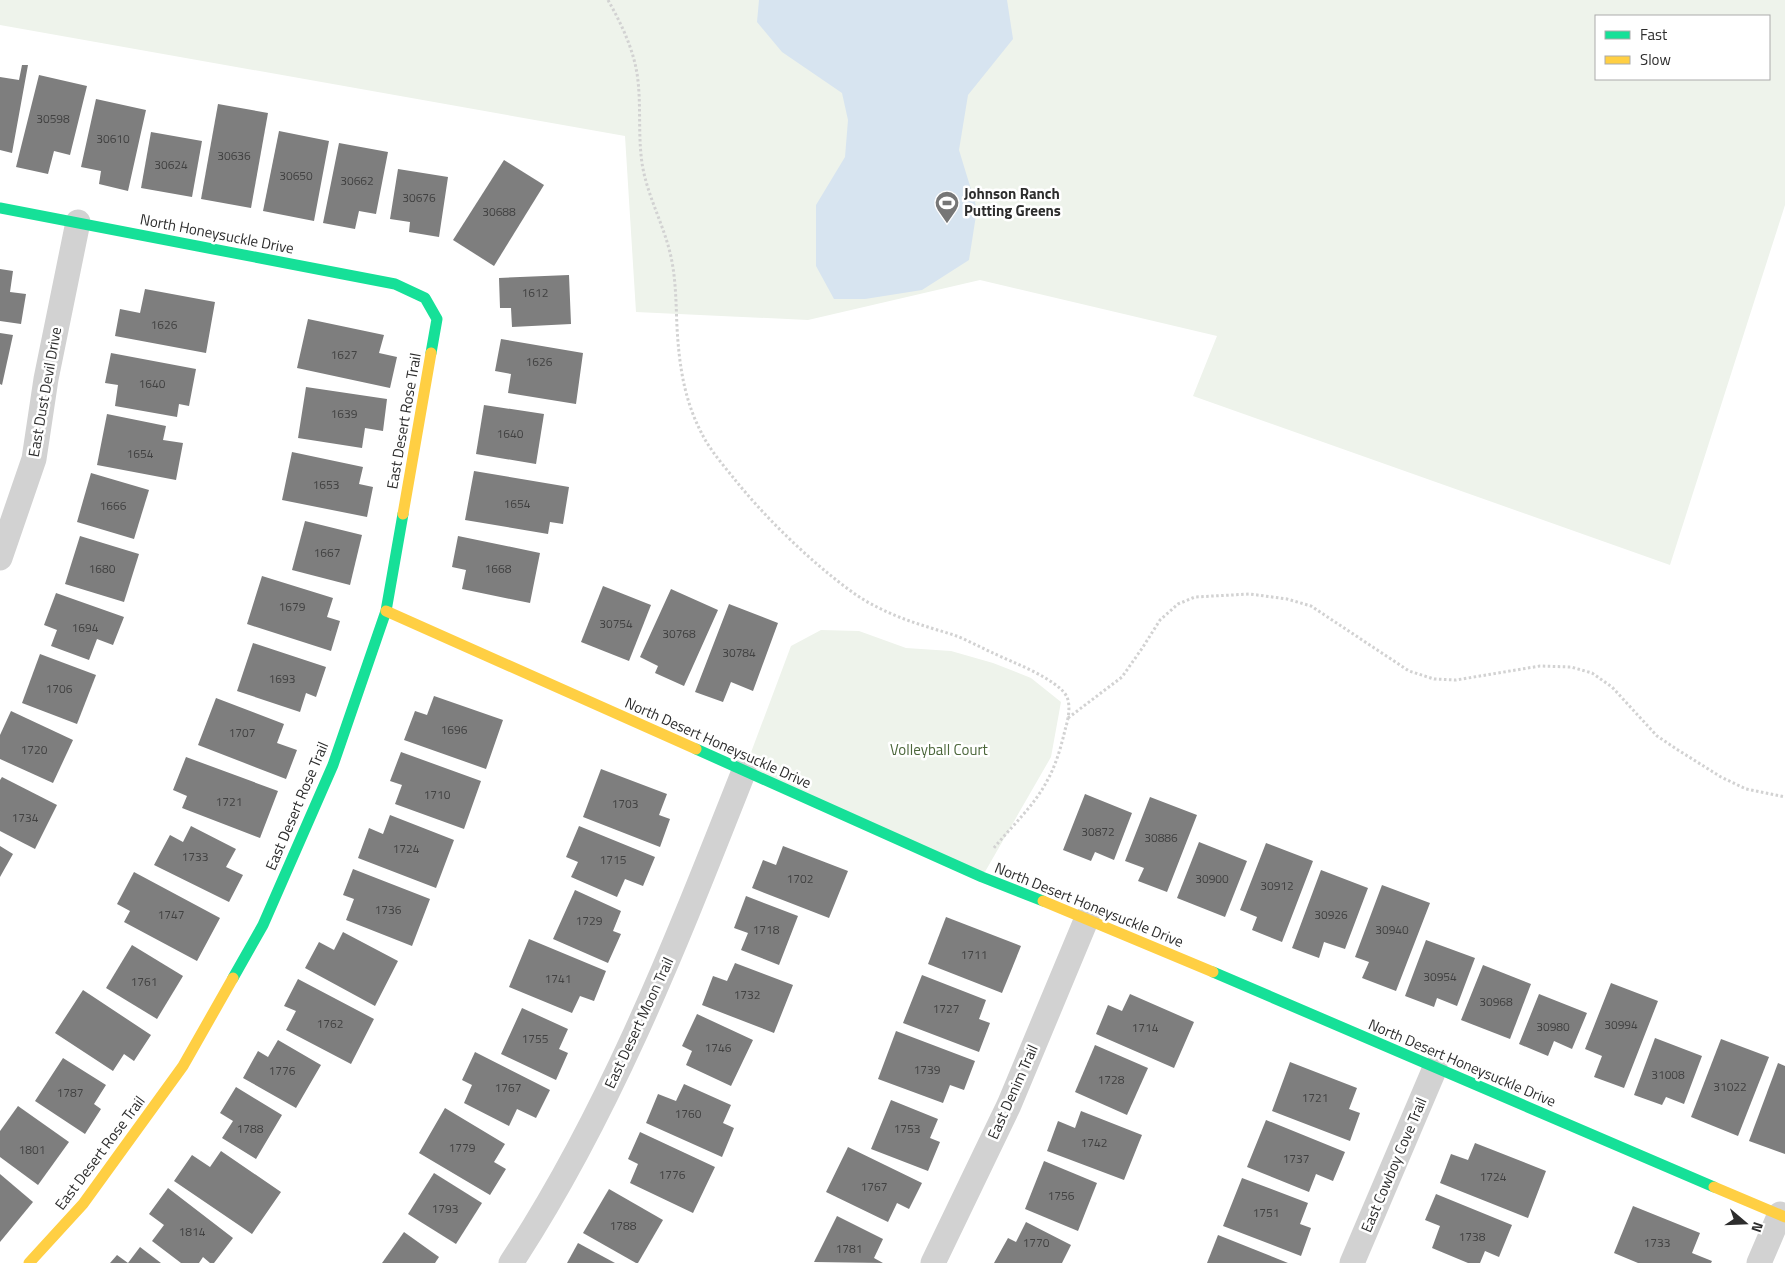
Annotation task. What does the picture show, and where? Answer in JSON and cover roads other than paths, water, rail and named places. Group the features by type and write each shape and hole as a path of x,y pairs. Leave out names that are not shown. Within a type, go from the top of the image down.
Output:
{"street":[{"name":"North Honeysuckle Drive","path":"0,208 395,284 425,298"},
{"name":"East Dust Devil Drive","path":"0,558 34,459 46,379 78,222"},
{"name":"East Desert Rose Trail","path":"29,1263 83,1204 183,1066 263,925 333,765 386,611 437,319 425,298"},
{"name":"North Desert Honeysuckle Drive","path":"386,611 982,877 1087,918 1782,1215"},
{"name":"East Desert Moon Trail","path":"511,1263 587,1135 616,1074 668,962 744,771"},
{"name":"East Denim Trail","path":"933,1263 1009,1105 1087,918"},
{"name":"East Cowboy Cove Trail","path":"1352,1263 1435,1068"},
{"path":"1759,1263 1782,1215"}],"place":[{"name":"Johnson Ranch Putting Greens","path":"947,224"}],"park label":[{"name":"Volleyball Court","path":"939,750"}]}
